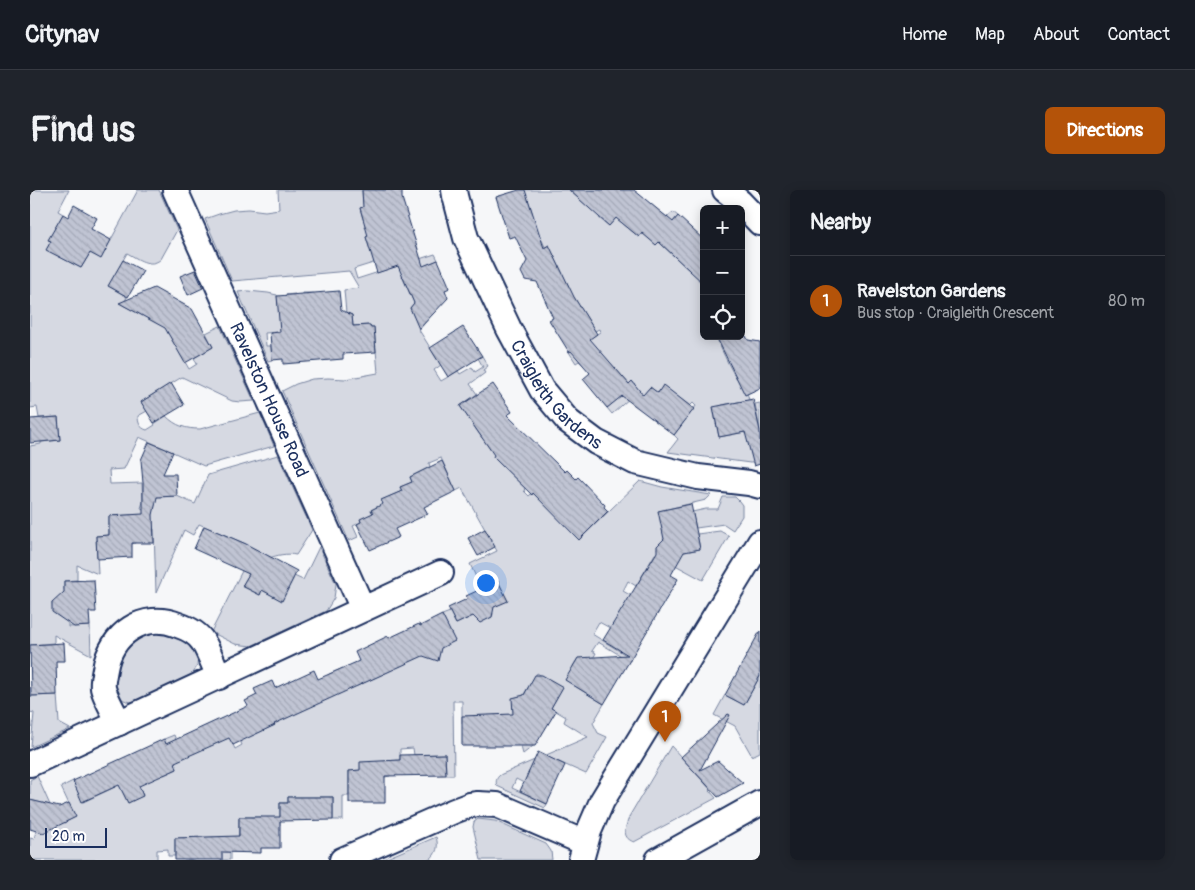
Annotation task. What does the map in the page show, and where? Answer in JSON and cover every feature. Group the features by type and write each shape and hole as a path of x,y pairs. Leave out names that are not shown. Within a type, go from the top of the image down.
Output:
{"street":[{"name":"Ravelston House Road","path":"175,190 363,609"},
{"name":"Craigleith Gardens","path":"454,190 466,238 509,329 542,390 568,422 596,442 635,462 698,477 760,486"},
{"path":"725,190 740,202 760,223"},
{"path":"342,860 454,811 478,804 497,805 583,852 602,801 760,542"},
{"path":"30,764 442,573"},
{"path":"120,723 104,688 103,676 109,654 116,642 136,625 147,621 160,620 173,622 192,632 203,641 219,676"},
{"path":"658,860 760,803"}],"shaded area":[{"path":"30,190 69,190 58,211 63,214 49,240 51,241 47,250 81,268 90,253 101,258 138,190 159,190 177,230 161,259 157,262 144,262 127,253 109,286 127,297 123,305 149,319 159,300 168,332 189,369 197,364 194,358 213,347 206,333 220,326 254,401 232,401 182,377 141,402 147,411 138,416 139,423 141,427 147,430 166,416 182,426 200,429 260,413 274,446 204,466 139,437 124,469 109,470 110,484 142,483 143,502 141,508 153,513 155,497 177,496 195,504 208,475 278,455 312,530 296,555 275,556 242,570 246,544 199,524 193,535 184,530 156,593 154,529 135,529 135,543 132,544 131,515 109,516 109,535 96,536 98,574 77,565 77,580 64,581 67,599 52,603 53,612 57,615 68,614 68,627 90,626 91,655 54,635 54,643 30,645 30,446 41,444 41,442 60,440 58,417 39,418 37,407 30,408"},
{"path":"278,190 362,190 363,204 378,204 360,208 363,219 373,235 366,237 371,253 415,240 418,249 354,269 357,279 435,254 438,260 402,276 414,303 410,308 414,317 420,318 435,311 419,330 441,365 434,370 441,381 458,371 460,374 472,367 475,372 483,367 478,358 482,356 488,366 483,370 485,373 470,384 477,394 460,406 482,438 504,445 493,457 525,488 524,491 529,496 539,487 543,470 553,460 565,472 579,540 640,481 662,487 711,495 706,500 659,511 665,542 659,544 657,549 664,556 700,549 697,534 720,531 729,536 703,580 655,554 636,586 628,581 623,591 659,612 657,615 644,607 610,628 599,622 592,634 631,658 630,661 598,642 592,651 596,653 591,662 578,658 573,666 575,672 573,685 604,704 593,723 598,733 607,737 586,774 550,758 529,771 524,783 516,779 512,788 547,804 545,808 497,786 496,782 502,774 588,737 564,722 566,717 551,708 562,688 537,673 521,699 518,697 514,698 522,735 537,743 523,754 514,722 462,723 462,701 453,701 454,775 446,775 445,754 414,755 413,748 400,749 400,760 389,761 390,776 385,777 385,770 349,771 349,796 343,796 343,820 333,820 333,797 288,797 288,803 280,803 280,825 263,825 262,817 239,817 238,852 230,852 230,860 222,860 221,837 175,838 175,856 168,856 168,849 157,850 157,860 30,860 30,838 34,839 36,831 50,805 64,823 75,817 61,787 73,781 83,802 115,787 115,775 128,803 143,795 131,767 160,766 164,775 177,769 164,739 174,735 176,740 221,719 235,749 242,745 237,734 253,735 275,725 272,718 305,709 329,674 348,666 357,686 454,641 442,615 450,612 456,624 475,615 480,622 492,617 491,608 507,600 498,581 481,588 470,564 497,551 462,488 456,491 441,458 429,463 430,467 410,477 412,482 400,487 402,491 382,500 383,504 371,510 373,513 353,526 358,537 349,541 282,391 312,379 345,379 378,373 374,327 370,325 353,326 352,315 346,313 344,290 359,288 349,271 232,281 205,219 234,210 265,211 279,209"},
{"path":"522,190 569,190 584,203 603,213 599,218 609,226 616,218 639,237 660,212 667,217 673,212 678,216 654,243 656,245 659,242 691,272 700,262 700,277 698,279 700,282 700,340 718,340 735,376 745,389 749,400 722,405 714,413 719,437 760,431 760,462 750,463 668,452 678,439 674,435 696,406 693,403 690,406 663,386 658,393 650,387 638,402 631,397 612,414 607,408 635,384 632,381 629,384 607,359 598,354 583,365 579,361 576,363 569,352 600,332 599,329 595,331 570,291 549,245 545,247 541,238 527,245 535,222 529,202"},
{"path":"248,291 277,295 279,311 286,311 285,295 295,294 297,310 304,309 303,293 314,293 316,329 265,333 266,346 271,346 272,360 268,361 238,292"},
{"path":"760,403 760,431 755,404"},
{"path":"723,497 735,497 742,505 742,516 733,530 724,524 696,528 692,512 718,509"},
{"path":"319,547 336,584 334,598 326,611 251,646 235,644 211,632 242,570 249,574 242,586 260,595 262,590 282,600 294,576 303,580"},
{"path":"169,631 188,644 196,655 198,661 191,676 135,702 120,698 113,688 112,673 116,658 123,648 139,632"},
{"path":"760,676 760,752 752,756 735,726 714,715 725,695 744,705"},
{"path":"30,687 31,696 57,695 59,723 70,729 31,747 34,713 30,712"},
{"path":"671,746 716,798 634,842 627,837 625,831 630,815"},
{"path":"37,776 50,805 30,800 30,780"},
{"path":"478,819 495,821 546,844 551,851 552,860 481,860 473,827 474,822"},
{"path":"436,837 437,850 429,860 382,860"}],"building":[{"path":"362,190 402,190 402,198 423,266 438,260 450,288 445,290 448,298 419,329 410,308 414,303 398,266 377,273 366,237 368,236 360,208 363,207"},
{"path":"525,190 544,248 549,245 574,297 597,334 590,339 629,384 632,381 643,395 650,387 658,393 663,385 694,409 674,435 622,396 607,408 583,379 590,373 571,351 569,352 549,320 553,318 537,282 525,280 521,272 527,261 515,236 509,238 496,197"},
{"path":"569,190 634,190 673,222 678,216 700,236 700,280 659,242 656,245 642,233 639,237 616,218 609,226"},
{"path":"74,205 97,218 91,229 111,240 101,259 90,253 81,268 46,250 51,241 48,240 63,214 68,217"},
{"path":"123,260 143,271 128,297 108,286"},
{"path":"195,270 203,288 188,295 180,276"},
{"path":"154,288 192,309 213,347 185,363 165,328 119,303"},
{"path":"339,291 341,310 352,315 353,326 370,325 374,327 376,352 343,354 343,359 283,364 283,359 272,360 270,333 280,332 277,296"},
{"path":"463,327 482,356 448,377 430,348"},
{"path":"746,336 748,340 760,342 760,388 745,395 718,340 745,340"},
{"path":"171,383 184,405 154,423 141,402"},
{"path":"493,384 512,412 507,415 565,472 567,470 576,479 578,477 605,505 604,507 608,511 579,540 533,493 532,495 493,457 494,455 460,406"},
{"path":"753,399 760,431 760,464 754,466 745,432 719,437 713,407"},
{"path":"58,417 60,440 30,443 30,419"},
{"path":"149,442 173,452 163,474 176,474 177,496 157,497 153,515 154,543 132,543 132,557 97,559 96,536 109,535 109,516 143,514 141,460"},
{"path":"442,461 456,491 424,507 428,514 395,529 399,537 370,550 357,524 361,522 360,519 373,513 371,510 383,504 381,500 402,491 400,487 412,482 410,477"},
{"path":"691,504 700,549 684,552 671,575 678,579 604,704 565,680 578,658 628,655 603,640 657,552 657,546 664,539 658,511"},
{"path":"204,526 246,544 297,571 282,601 262,590 260,595 242,586 249,574 194,549"},
{"path":"485,529 495,547 478,556 468,538"},
{"path":"94,580 96,612 89,612 90,626 74,627 52,612 52,603 64,592 64,581"},
{"path":"498,581 508,601 494,607 492,617 480,623 473,616 456,624 448,608 467,599 466,596"},
{"path":"442,615 455,641 441,648 438,661 423,656 274,724 233,745 229,738 175,762 177,769 139,786 143,796 128,803 119,785 82,802 73,781 164,739 166,744 248,706 245,701 257,695 254,689 272,681 275,688 314,670 318,679 359,661 355,652 388,636 389,638 419,624 420,626"},
{"path":"760,631 760,676 744,705 725,695"},
{"path":"64,643 65,661 56,661 57,695 31,696 30,645"},
{"path":"535,675 542,675 563,687 551,708 556,711 535,746 462,746 462,716 513,714 512,698 524,695"},
{"path":"728,714 730,715 700,770 718,761 743,783 718,797 681,757"},
{"path":"538,752 565,765 547,804 520,791"},
{"path":"445,754 446,775 385,776 385,803 349,803 349,771 360,770 360,762 400,760 400,755"},
{"path":"288,797 333,797 333,820 280,821 280,848 261,848 261,853 222,852 222,860 175,860 175,838 239,836 239,817 280,817 280,803 288,803"},
{"path":"30,800 59,807 69,803 76,817 43,833 30,829"}],"place":[{"name":"Ravelston Gardens","path":"665,742"}]}
